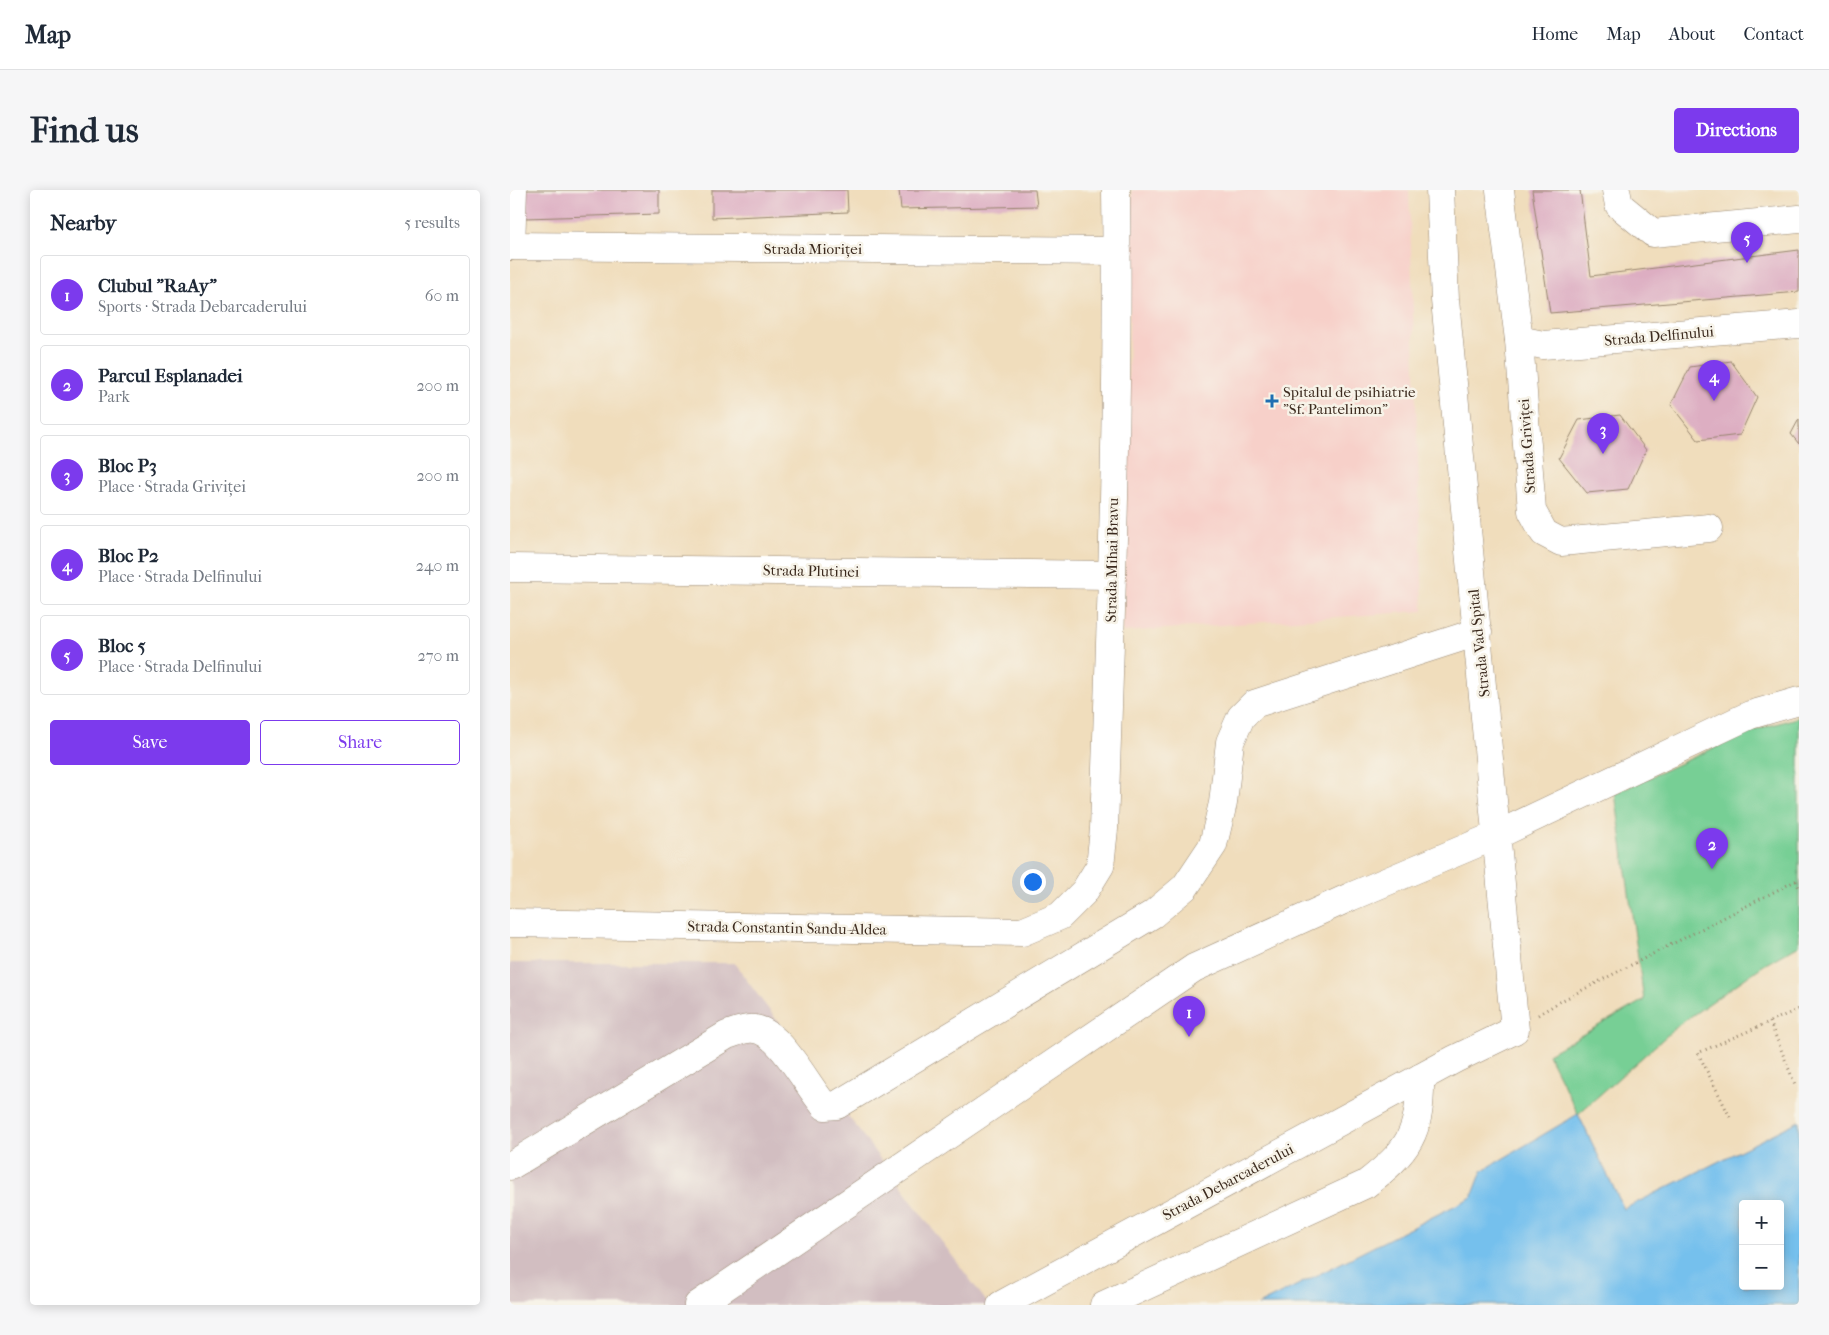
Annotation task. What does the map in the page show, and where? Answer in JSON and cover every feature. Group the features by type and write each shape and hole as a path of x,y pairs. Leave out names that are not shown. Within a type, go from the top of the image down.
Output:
{"street":[{"path":"510,246 513,190"},
{"name":"Strada Mihai Bravu","path":"1060,916 1084,892 1100,866 1104,829 1112,575 1117,251 1116,190"},
{"name":"Strada Vad Spital","path":"1440,190 1445,300 1515,1030"},
{"name":"Strada Griviței","path":"1500,190 1519,340 1532,511 1544,533 1561,542 1709,528"},
{"path":"1616,190 1620,205 1653,233 1799,219"},
{"name":"Strada Mioriței","path":"510,246 1117,251"},
{"name":"Strada Delfinului","path":"1519,340 1543,345 1799,324"},
{"name":"Strada Plutinei","path":"510,568 1112,575"},
{"path":"510,1166 727,1035 750,1028 768,1033 789,1055 815,1095 825,1106 837,1105 1153,914 1184,887 1213,845 1223,804 1230,742 1241,717 1254,704 1478,632"},
{"path":"698,1305 1194,968 1350,897 1497,835 1750,715 1799,701"},
{"name":"Strada Constantin Sandu-Aldea","path":"510,923 1022,932 1060,916"},
{"name":"Strada Debarcaderului","path":"1000,1305 1420,1078 1515,1030"},
{"path":"1104,1305 1366,1184 1392,1164 1408,1143 1421,1105 1420,1078"}],"path":[{"path":"1515,1030 1561,1001 1798,880 1799,888"},
{"path":"1730,1117 1698,1053 1799,1009"},
{"path":"1770,1022 1796,1087"}],"shaded area":[{"name":"Spitalul de psihiatrie \"Sf. Pantelimon\"","path":"1132,190 1409,190 1423,611 1123,632"},
{"path":"510,963 734,963 989,1305 510,1305"}],"green space":[{"path":"1799,717 1799,945 1764,965 1680,1024 1578,1114 1548,1054 1644,1000 1615,793 1749,732"}],"water":[{"path":"1578,1114 1624,1209 1799,1121 1799,1305 1258,1305 1472,1197 1482,1171"}],"building":[{"path":"524,190 659,190 659,214 525,218"},
{"path":"712,190 847,190 848,212 712,218"},
{"path":"899,190 1035,190 1037,206 901,209"},
{"path":"1532,190 1580,190 1591,276 1799,250 1799,292 1550,313"},
{"path":"1731,361 1757,397 1740,435 1698,440 1671,405 1690,367"},
{"path":"1620,415 1646,450 1628,489 1587,493 1559,458 1579,420"},
{"path":"1799,419 1799,444 1791,434"}],"place":[{"name":"Bloc 5","path":"1747,263"},
{"name":"Spitalul de psihiatrie \"Sf. Pantelimon\"","path":"1272,401"},
{"name":"Bloc P2","path":"1714,401"},
{"name":"Bloc P3","path":"1603,454"},
{"name":"Parcul Esplanadei","path":"1712,869"},
{"name":"Clubul \"RaAy\"","path":"1189,1037"}]}
